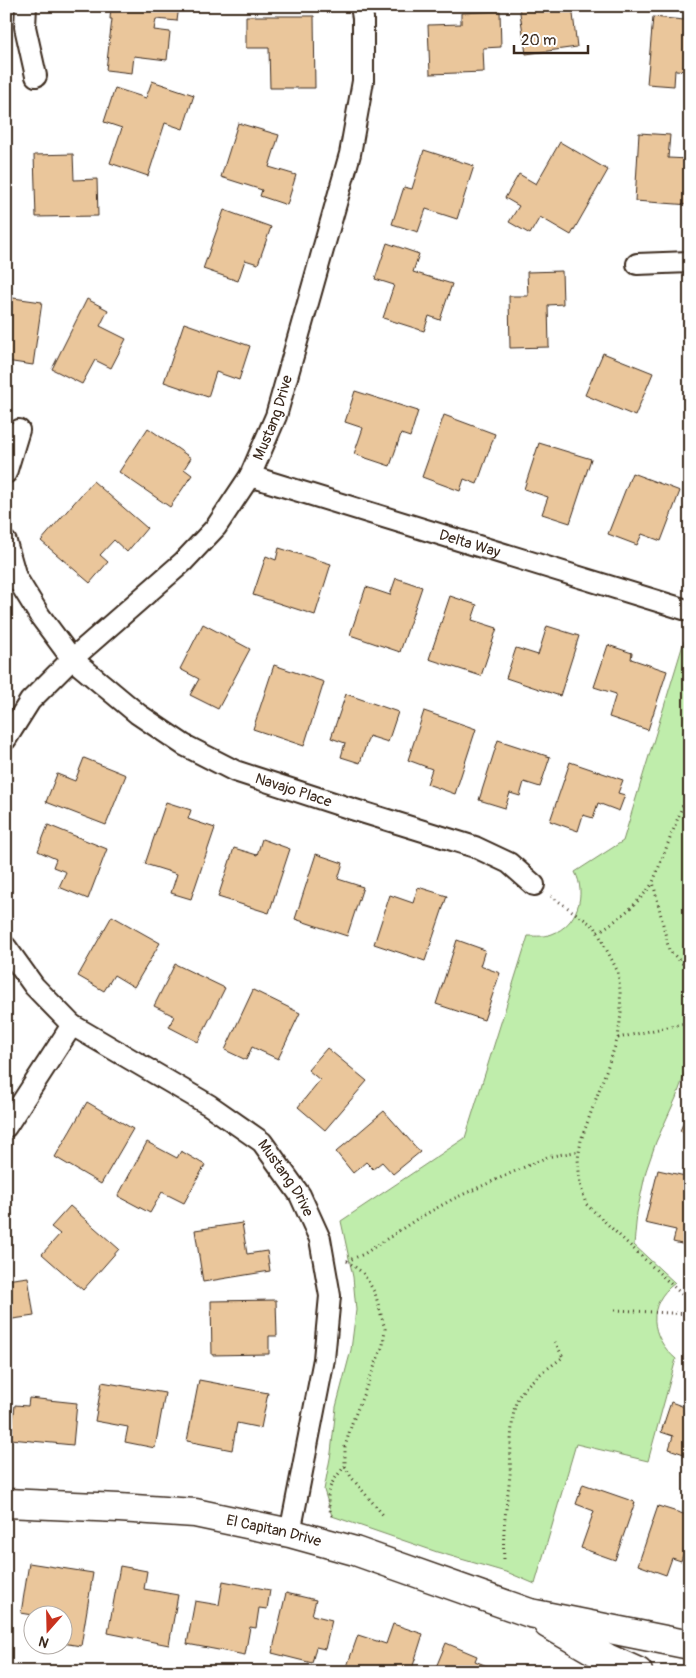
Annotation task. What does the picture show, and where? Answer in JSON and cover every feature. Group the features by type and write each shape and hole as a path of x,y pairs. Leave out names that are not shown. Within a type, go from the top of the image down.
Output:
{"street":[{"path":"26,6 25,27 36,76"},
{"name":"Mustang Drive","path":"6,739 30,701 72,660 183,562 216,527 250,476 276,416 350,154 364,81 363,18 361,6"},
{"path":"637,264 690,262"},
{"path":"6,473 19,430"},
{"name":"Delta Way","path":"250,476 690,612"},
{"name":"Navajo Place","path":"6,542 16,577 40,616 72,660 138,714 184,745 235,770 475,847 509,863 534,885"},
{"name":"Mustang Drive","path":"6,946 34,986 72,1025 209,1105 262,1142 300,1194 320,1238 330,1296 324,1359 290,1533"},
{"path":"6,1127 72,1025"},
{"name":"El Capitan Drive","path":"6,1503 195,1513 290,1533 356,1551 530,1613 690,1644"},
{"name":"El Capitan Drive","path":"530,1613 607,1658 638,1672"}],"path":[{"path":"598,932 621,918 638,902 653,882 690,787"},
{"path":"653,882 669,950 690,971"},
{"path":"534,885 595,927 618,972 621,1013 618,1038 582,1140 578,1159 580,1184 586,1204 690,1302"},
{"path":"618,1038 690,1022"},
{"path":"325,1266 364,1254 417,1219 453,1199 547,1158 580,1151"},
{"path":"347,1260 363,1273 375,1293 384,1329 383,1345 352,1423 345,1447 346,1466 351,1477 384,1516"},
{"path":"615,1310 690,1314"},
{"path":"504,1559 505,1515 517,1400 524,1388 563,1357 555,1342"},
{"path":"332,1516 328,1504 328,1491 334,1480 346,1466"}],"green space":[{"path":"684,641 690,642 690,1059 646,1171 637,1213 634,1245 675,1283 659,1301 655,1321 661,1341 676,1359 648,1461 576,1444 535,1584 509,1573 437,1552 332,1516 324,1490 331,1453 336,1407 351,1350 356,1310 353,1277 341,1221 465,1138 528,936 549,935 561,930 568,924 580,899 580,890 575,872 623,841"}],"building":[{"path":"111,6 179,6 177,21 156,19 154,30 170,32 167,60 134,56 132,73 106,70 112,19 110,19"},
{"path":"519,6 572,6 577,47 526,54"},
{"path":"685,6 690,6 690,71 675,70 674,86 647,84 653,17 684,20"},
{"path":"500,11 501,47 483,48 484,72 430,74 428,25 461,24 461,13"},
{"path":"246,16 314,16 315,88 270,88 269,48 246,48"},
{"path":"152,81 194,95 183,129 165,123 148,176 110,163 122,128 104,122 115,88 146,98"},
{"path":"238,123 279,135 269,167 296,175 287,205 260,196 262,190 221,177"},
{"path":"639,133 670,135 668,158 690,159 690,205 635,201"},
{"path":"560,142 608,170 571,235 540,217 530,234 509,222 519,206 505,198 519,174 536,184"},
{"path":"424,150 474,166 457,219 426,209 418,232 392,224 404,187 412,189"},
{"path":"73,154 74,180 97,179 98,216 36,217 34,155"},
{"path":"224,210 271,227 258,264 245,260 238,281 203,269"},
{"path":"387,243 419,254 413,272 452,284 440,320 429,316 424,331 383,318 394,285 375,279"},
{"path":"562,271 563,304 548,305 549,347 510,348 509,296 528,296 527,272"},
{"path":"6,297 42,302 33,365 6,361"},
{"path":"87,299 108,310 100,326 126,339 111,368 95,360 82,384 52,369"},
{"path":"184,323 250,346 239,380 216,372 208,397 164,382"},
{"path":"687,324 690,324 690,360 686,360"},
{"path":"603,353 653,373 635,416 585,395"},
{"path":"355,391 418,411 410,437 401,434 390,466 354,454 363,428 345,422"},
{"path":"444,415 495,434 477,484 464,479 460,491 422,477"},
{"path":"148,428 191,458 184,469 192,475 170,507 119,472"},
{"path":"539,443 591,459 570,523 542,514 548,497 524,489"},
{"path":"632,473 680,491 661,541 642,534 637,545 608,534"},
{"path":"93,481 147,528 127,552 114,540 100,555 108,562 90,583 41,541"},
{"path":"279,548 331,564 315,615 253,595 266,556 276,560"},
{"path":"396,578 422,587 400,652 350,635 366,587 390,595"},
{"path":"450,596 477,605 472,620 497,628 481,676 429,659"},
{"path":"203,624 250,649 218,709 190,695 199,679 180,669"},
{"path":"547,626 579,636 560,696 506,678 516,648 538,655"},
{"path":"608,645 632,653 631,659 667,671 648,730 609,717 616,694 594,687"},
{"path":"274,665 324,682 304,746 253,729"},
{"path":"346,694 398,712 388,742 369,736 360,763 341,757 345,743 331,738"},
{"path":"424,711 476,729 455,794 427,784 432,769 408,760"},
{"path":"498,740 550,757 540,787 524,782 520,796 510,793 505,808 479,800"},
{"path":"84,758 126,775 106,825 46,802 57,774 75,781"},
{"path":"570,762 623,780 618,793 625,795 619,811 598,803 593,818 583,815 578,831 550,821"},
{"path":"166,802 191,810 188,819 215,828 191,899 171,893 177,874 145,864"},
{"path":"48,825 107,849 88,899 59,887 66,872 53,867 56,859 38,851"},
{"path":"262,839 290,849 269,913 218,897 234,848 257,855"},
{"path":"316,854 343,863 338,879 363,887 347,936 295,919"},
{"path":"418,887 447,896 425,961 374,944 390,895 413,903"},
{"path":"112,916 160,943 134,987 114,975 104,991 78,976"},
{"path":"457,940 485,950 480,966 500,973 484,1020 436,1004"},
{"path":"175,964 225,988 198,1042 169,1027 174,1016 154,1006"},
{"path":"253,990 300,1013 278,1059 252,1047 246,1060 225,1050"},
{"path":"327,1048 367,1081 325,1130 298,1107 320,1080 308,1070"},
{"path":"87,1102 133,1129 101,1184 55,1157"},
{"path":"690,1107 690,1135 680,1131"},
{"path":"384,1111 420,1152 393,1174 382,1162 373,1169 366,1162 353,1173 336,1152"},
{"path":"147,1142 177,1158 181,1151 205,1165 184,1203 162,1192 150,1213 118,1196"},
{"path":"658,1170 690,1177 690,1246 673,1242 676,1230 645,1223"},
{"path":"70,1206 119,1249 83,1290 42,1254 60,1234 51,1227"},
{"path":"242,1223 247,1254 267,1251 270,1271 203,1282 195,1230"},
{"path":"28,1277 34,1316 6,1320 6,1280"},
{"path":"276,1300 277,1336 269,1336 269,1354 212,1355 211,1301"},
{"path":"199,1380 268,1393 261,1428 237,1423 232,1450 187,1441"},
{"path":"102,1382 165,1393 155,1448 125,1442 128,1427 95,1421"},
{"path":"29,1398 77,1403 73,1445 11,1439 15,1405 28,1406"},
{"path":"690,1400 690,1456 669,1449 673,1436 661,1432 671,1402 687,1408"},
{"path":"583,1484 635,1502 615,1560 581,1548 594,1511 576,1504"},
{"path":"658,1506 690,1516 690,1549 685,1548 681,1561 672,1558 666,1575 638,1565"},
{"path":"29,1563 93,1573 81,1646 72,1645 72,1606 22,1606"},
{"path":"120,1566 147,1571 144,1589 178,1595 169,1645 108,1633"},
{"path":"223,1581 270,1590 267,1609 259,1608 256,1628 250,1627 245,1655 187,1644 195,1601 219,1605"},
{"path":"286,1593 316,1600 312,1615 332,1620 325,1649 316,1647 312,1663 272,1653"},
{"path":"393,1624 423,1634 411,1672 345,1672 358,1635 386,1644"},
{"path":"446,1643 477,1656 475,1661 501,1672 434,1672"}]}
